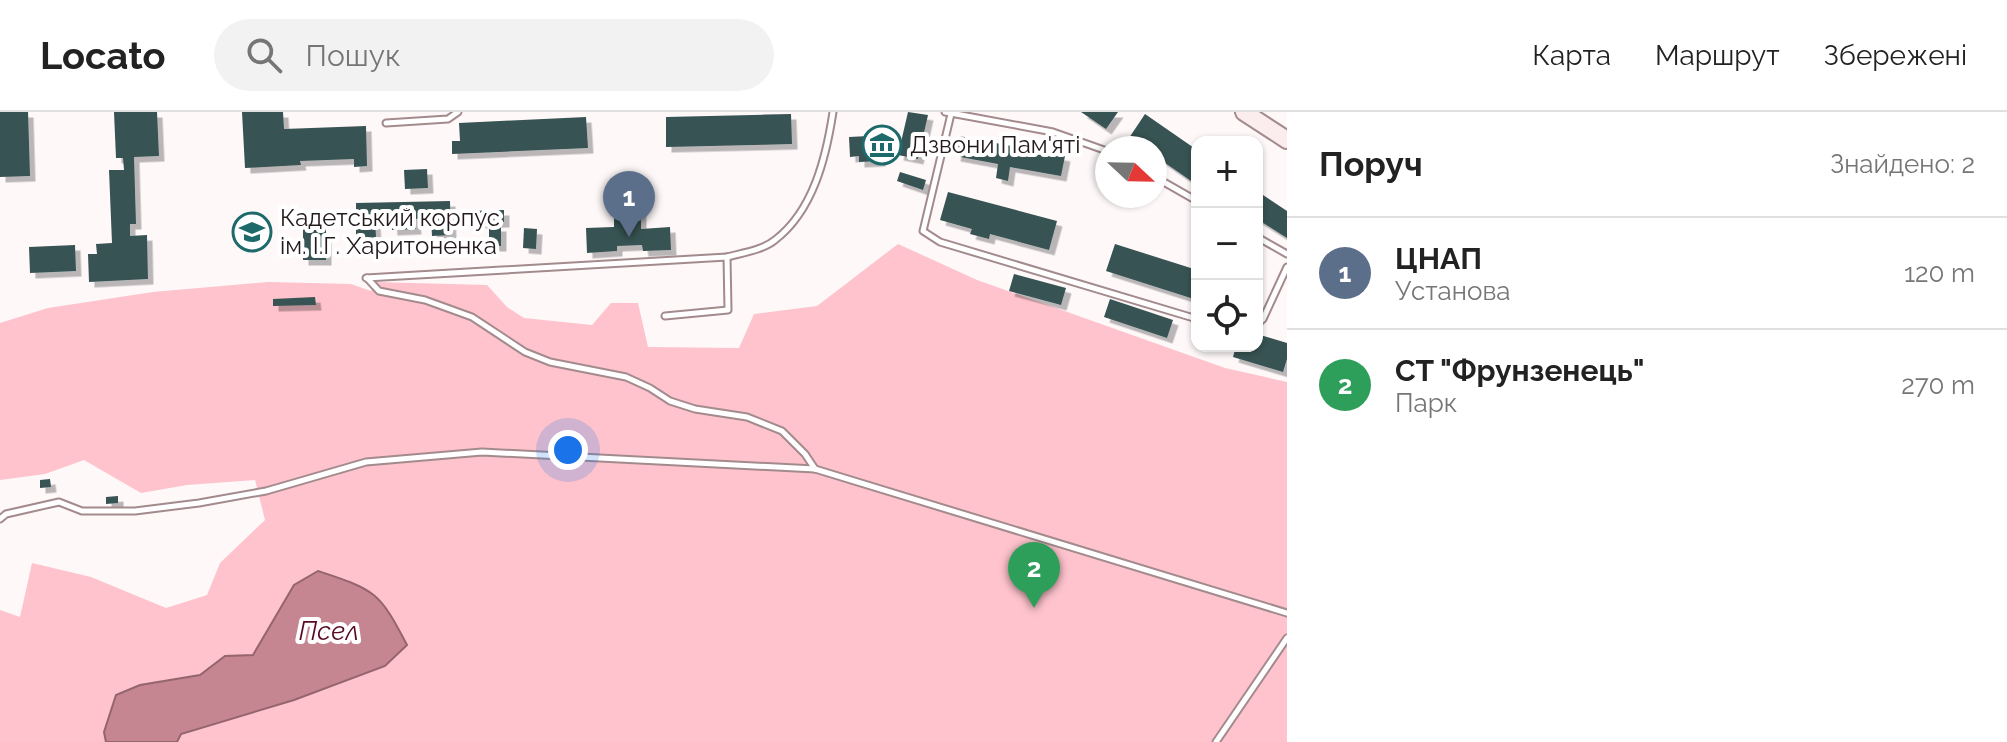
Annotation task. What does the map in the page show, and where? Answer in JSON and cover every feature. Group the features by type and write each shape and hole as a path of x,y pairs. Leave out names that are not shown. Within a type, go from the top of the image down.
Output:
{"main road":[{"path":"1244,112 1287,140"}],"lane":[{"path":"386,123 448,119 458,112"},
{"path":"815,469 782,431 747,417 695,409 670,401 626,377 550,362 525,352 472,317 425,300 379,291 366,278 727,257 772,243 796,220 814,188 829,141 833,112"},
{"path":"1095,147 1053,132 948,113 923,231 940,242 1191,317"},
{"path":"1167,184 1191,198"},
{"path":"1263,240 1287,254"},
{"path":"665,316 728,310 727,257"},
{"path":"1263,319 1287,267"},
{"path":"0,519 19,511 59,502 82,511 135,511 199,503 266,491 366,462 482,452 815,469 1287,613"},
{"path":"1216,742 1287,638"}],"shaded area":[{"path":"898,244 977,280 1225,368 1287,382 1287,742 177,742 181,734 294,700 384,666 406,645 294,585 253,655 225,656 200,675 140,685 104,732 106,742 0,742 0,610 20,617 32,563 91,577 166,608 207,595 220,563 265,520 255,480 187,485 141,493 84,460 45,474 0,480 0,323 48,308 153,292 268,282 351,284 371,291 375,282 487,285 507,307 524,318 592,325 611,303 638,303 648,347 739,348 754,314 817,306"}],"water":[{"name":"Псел","path":"318,571 364,589 382,603 407,645 385,666 294,700 181,734 177,742 106,742 104,732 116,695 140,685 200,675 225,656 253,655 294,585"}],"building":[{"path":"0,112 28,112 30,176 0,177"},
{"path":"114,112 157,112 159,156 134,157 136,224 130,224 130,236 147,235 148,279 89,282 88,254 97,254 96,244 112,243 109,170 124,170 123,158 116,158"},
{"path":"242,112 283,112 284,129 366,126 367,166 354,167 354,159 300,161 301,165 245,168"},
{"path":"908,112 928,115 918,159 898,155"},
{"path":"1081,112 1118,112 1106,129"},
{"path":"791,114 792,144 666,147 666,117"},
{"path":"1145,114 1191,146 1191,181 1167,164 1167,136 1130,136"},
{"path":"586,117 588,148 452,154 452,141 460,141 459,123"},
{"path":"888,135 889,155 880,156 880,161 859,162 859,156 850,157 849,137"},
{"path":"959,136 1065,156 1061,176 1010,167 1008,181 996,178 998,164 955,156"},
{"path":"427,169 428,188 405,189 404,170"},
{"path":"900,172 926,180 923,190 897,181"},
{"path":"948,192 1057,221 1049,250 990,234 989,239 970,234 972,229 940,220"},
{"path":"1263,195 1287,211 1287,238 1263,223"},
{"path":"450,201 451,235 432,236 431,218 415,219 416,229 392,230 391,219 375,220 376,237 356,238 356,203"},
{"path":"641,205 641,229 670,227 671,250 643,251 642,245 617,246 617,251 587,253 586,228 614,227 614,206"},
{"path":"504,210 504,222 470,223 470,211"},
{"path":"489,226 501,226 501,246 489,246"},
{"path":"326,228 326,260 303,260 303,229"},
{"path":"524,228 537,229 536,249 523,248"},
{"path":"1115,244 1191,268 1191,298 1106,271"},
{"path":"75,245 76,271 30,273 29,247"},
{"path":"1014,274 1066,288 1061,305 1009,291"},
{"path":"315,297 316,305 273,306 273,299"},
{"path":"1110,299 1173,320 1167,338 1104,317"},
{"path":"1263,336 1287,343 1283,372 1233,357 1234,352 1263,352"},
{"path":"50,479 51,487 40,488 40,480"},
{"path":"118,496 118,503 106,504 106,497"}],"place":[{"name":"Дзвони Пам'яті","path":"882,145"},
{"name":"Кадетський корпус ім. І.Г. Харитоненка","path":"252,232"},
{"name":"ЦНАП","path":"629,237"},
{"name":"СТ \"Фрунзенець\"","path":"1034,608"}]}
